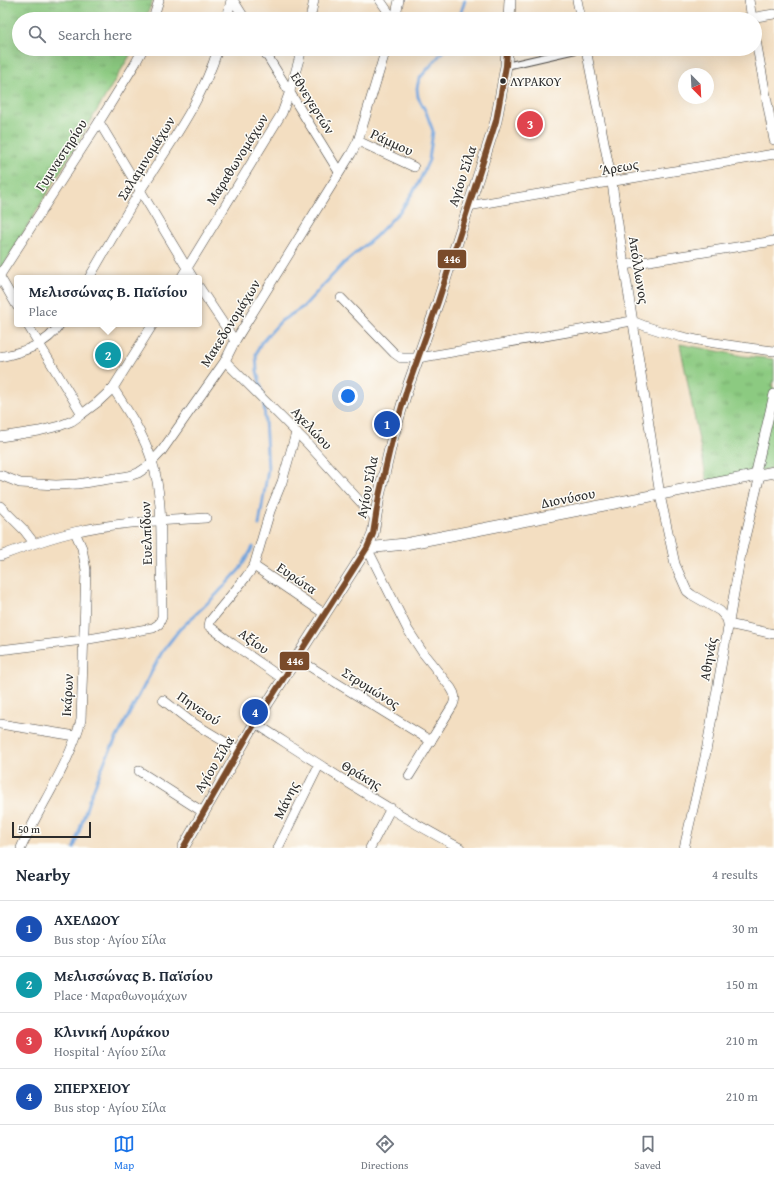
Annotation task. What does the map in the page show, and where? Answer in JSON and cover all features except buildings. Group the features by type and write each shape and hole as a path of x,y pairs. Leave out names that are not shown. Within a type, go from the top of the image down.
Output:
{"street":[{"path":"156,12 159,0"},
{"path":"229,12 232,0"},
{"path":"232,0 240,12"},
{"path":"311,12 314,0"},
{"path":"380,0 389,12"},
{"path":"396,12 399,0"},
{"path":"509,12 510,0"},
{"path":"577,0 580,12"},
{"path":"749,0 749,12"},
{"path":"762,16 774,14"},
{"name":"Γυμναστηρίου","path":"0,276 139,56"},
{"name":"Σαλαμινομάχων","path":"91,275 140,192 186,120 202,90 215,56"},
{"name":"Εθνεγερτών","path":"268,56 339,172"},
{"name":"Μαραθωνομάχων","path":"182,275 282,113 300,56"},
{"name":"Μακεδονομάχων","path":"0,475 20,483 38,485 77,484 129,476 138,473 147,467 161,452 225,361 235,342 358,141 384,56"},
{"name":"Αγίου Σίλα","path":"183,848 255,723 367,548 373,534 379,496 406,389 438,302 496,121 507,56"},
{"path":"506,66 550,56"},
{"name":"Απόλλωνος","path":"587,56 612,183 632,321 660,495 675,564 687,591 720,612 728,624"},
{"path":"759,56 774,140"},
{"path":"98,122 191,275"},
{"name":"Ράμμου","path":"358,141 414,167"},
{"name":"Άρεως","path":"468,206 612,183 774,154"},
{"path":"624,265 774,241"},
{"path":"0,276 14,301"},
{"path":"202,292 235,342"},
{"path":"341,298 394,354 401,358 418,358 632,321 666,333 689,338 774,351"},
{"path":"29,327 82,414"},
{"path":"0,357 13,354 39,344 49,338 58,327"},
{"path":"0,436 39,431 59,426 72,421 82,414 113,388 151,327"},
{"name":"Αχελώου","path":"225,361 280,414 375,518"},
{"name":"Ευελπίδων","path":"0,650 83,640 153,628 159,624 162,617 162,604 161,522 158,484 152,461 136,426 113,388"},
{"name":"Αθηνάς","path":"684,848 705,756 741,554 774,394"},
{"path":"254,566 270,511 282,482 296,433"},
{"name":"Διονύσου","path":"367,548 405,544 774,472"},
{"path":"0,506 24,530 34,543"},
{"path":"0,556 34,543 75,532 121,525 206,518"},
{"name":"Ικάρων","path":"21,848 67,759 81,720 86,570 82,548 75,532"},
{"path":"367,548 412,637 455,695 453,705 409,776"},
{"name":"Ευρώτα","path":"254,566 325,614"},
{"name":"Αξίου","path":"254,566 246,578 210,621 209,626 283,679"},
{"path":"728,624 774,634"},
{"name":"Στρυμώνος","path":"296,658 431,741"},
{"name":"Πηνειού","path":"163,700 190,721 240,751"},
{"name":"Θράκης","path":"255,723 319,765 458,848"},
{"path":"0,724 76,736"},
{"name":"Μάνης","path":"278,848 319,765"},
{"path":"139,771 203,812"},
{"path":"370,848 391,808"}],"green space":[{"path":"0,0 153,0 148,12 12,12 12,56 129,56 4,265 0,268"},
{"path":"680,344 743,356 774,359 774,380 772,387 774,388 774,468 707,481"}],"waterway":[{"path":"461,12 465,0"},
{"path":"263,396 257,371 256,354 261,343 281,321 303,307 344,263 375,237 402,209 418,184 429,160 433,131 426,112 418,97 417,88 419,79 439,56"},
{"path":"259,525 268,469 264,404"},
{"path":"74,848 89,800 106,758 162,652 179,630 216,595 240,569 253,547"}],"transit line":[{"name":"446","path":"183,848 255,723 367,548 373,534 379,496 392,440 407,389 438,302 496,121 507,56"}],"place":[{"name":"ΛΥΡΑΚΟΥ","path":"503,81"},
{"name":"Κλινική Λυράκου","path":"530,124"},
{"name":"Μελισσώνας B. Παϊσίου","path":"108,355"},
{"name":"ΑΧΕΛΩΟΥ","path":"387,424"},
{"name":"ΣΠΕΡΧΕΙΟΥ","path":"255,712"}]}
